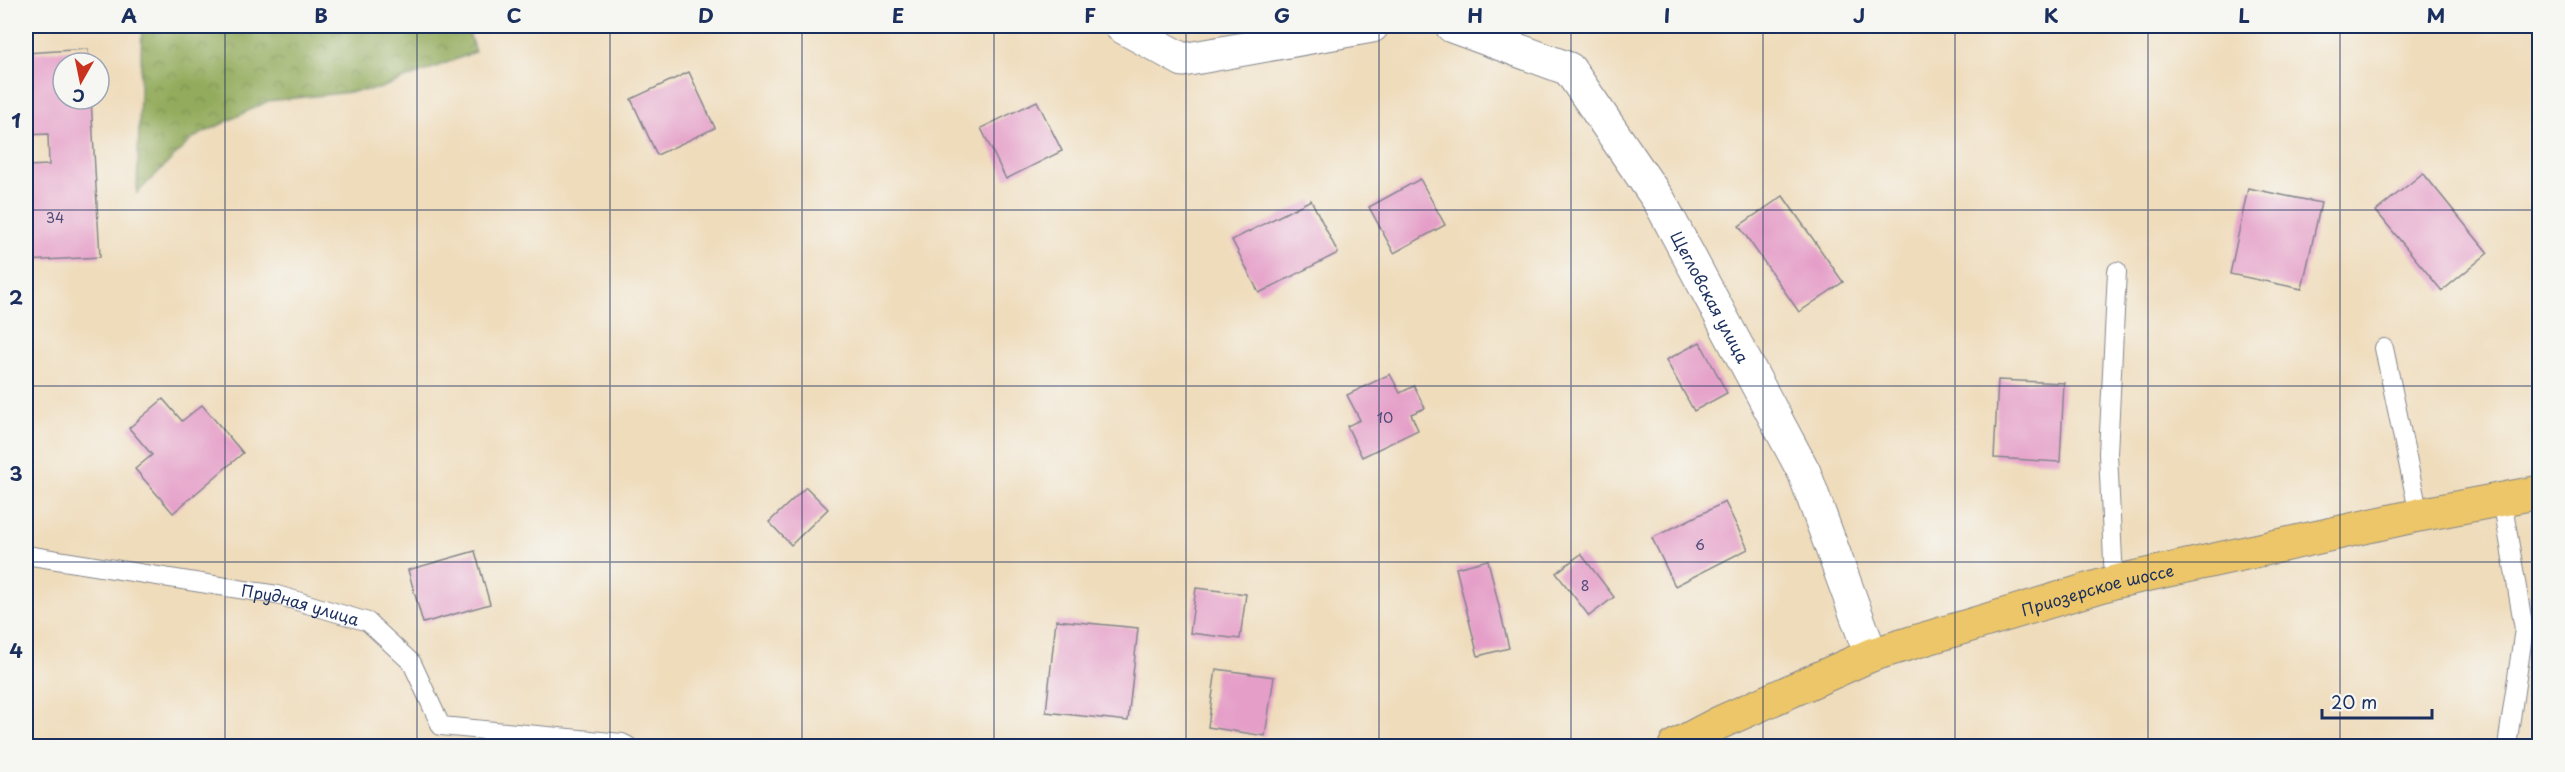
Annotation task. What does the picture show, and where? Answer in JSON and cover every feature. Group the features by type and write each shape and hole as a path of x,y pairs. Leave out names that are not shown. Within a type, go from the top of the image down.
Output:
{"main road":[{"name":"Приозерское шоссе","path":"1675,747 1719,723 1871,656 2114,582 2419,515 2540,492"}],"street":[{"path":"1121,26 1183,60 1372,26"},
{"name":"Щегловская улица","path":"1452,26 1569,69 1660,202 1804,472 1871,656"}],"lane":[{"path":"2114,582 2108,453 2117,271"},
{"path":"2384,348 2419,515"},
{"path":"2502,500 2532,633 2507,747"},
{"name":"Прудная улица","path":"26,555 277,595 368,622 412,663 441,726 622,743 628,747"}],"green space":[{"path":"142,26 467,26 475,52 378,89 268,101 193,138 137,193"}],"building":[{"path":"2163,26 2179,26 2174,33"},
{"path":"88,49 88,51 57,51"},
{"path":"51,51 51,111 92,111 100,257 26,261 26,166 49,165 48,134 26,135 26,53"},
{"path":"689,72 715,128 657,155 631,99"},
{"path":"1037,101 1062,151 1006,179 981,128"},
{"path":"2423,173 2488,253 2442,291 2376,211"},
{"path":"1420,179 1445,225 1394,253 1369,207"},
{"path":"2248,188 2321,203 2302,289 2230,274"},
{"path":"1783,196 1843,282 1799,312 1739,226"},
{"path":"1311,200 1338,253 1259,293 1232,240"},
{"path":"1700,342 1727,393 1694,411 1666,360"},
{"path":"1390,374 1400,393 1414,386 1425,408 1411,414 1418,430 1362,457 1347,426 1360,420 1347,395"},
{"path":"1998,380 2064,383 2060,462 1994,458"},
{"path":"163,399 182,421 202,405 243,453 173,513 135,469 152,455 129,428"},
{"path":"806,487 828,509 791,545 769,522"},
{"path":"1725,502 1748,549 1675,586 1652,538"},
{"path":"475,551 490,604 423,623 408,570"},
{"path":"1581,554 1614,597 1589,616 1556,573"},
{"path":"1488,560 1509,648 1478,656 1456,568"},
{"path":"1196,588 1246,594 1240,639 1190,633"},
{"path":"1056,620 1138,628 1128,721 1046,712"},
{"path":"1216,669 1274,677 1265,736 1208,727"}]}
